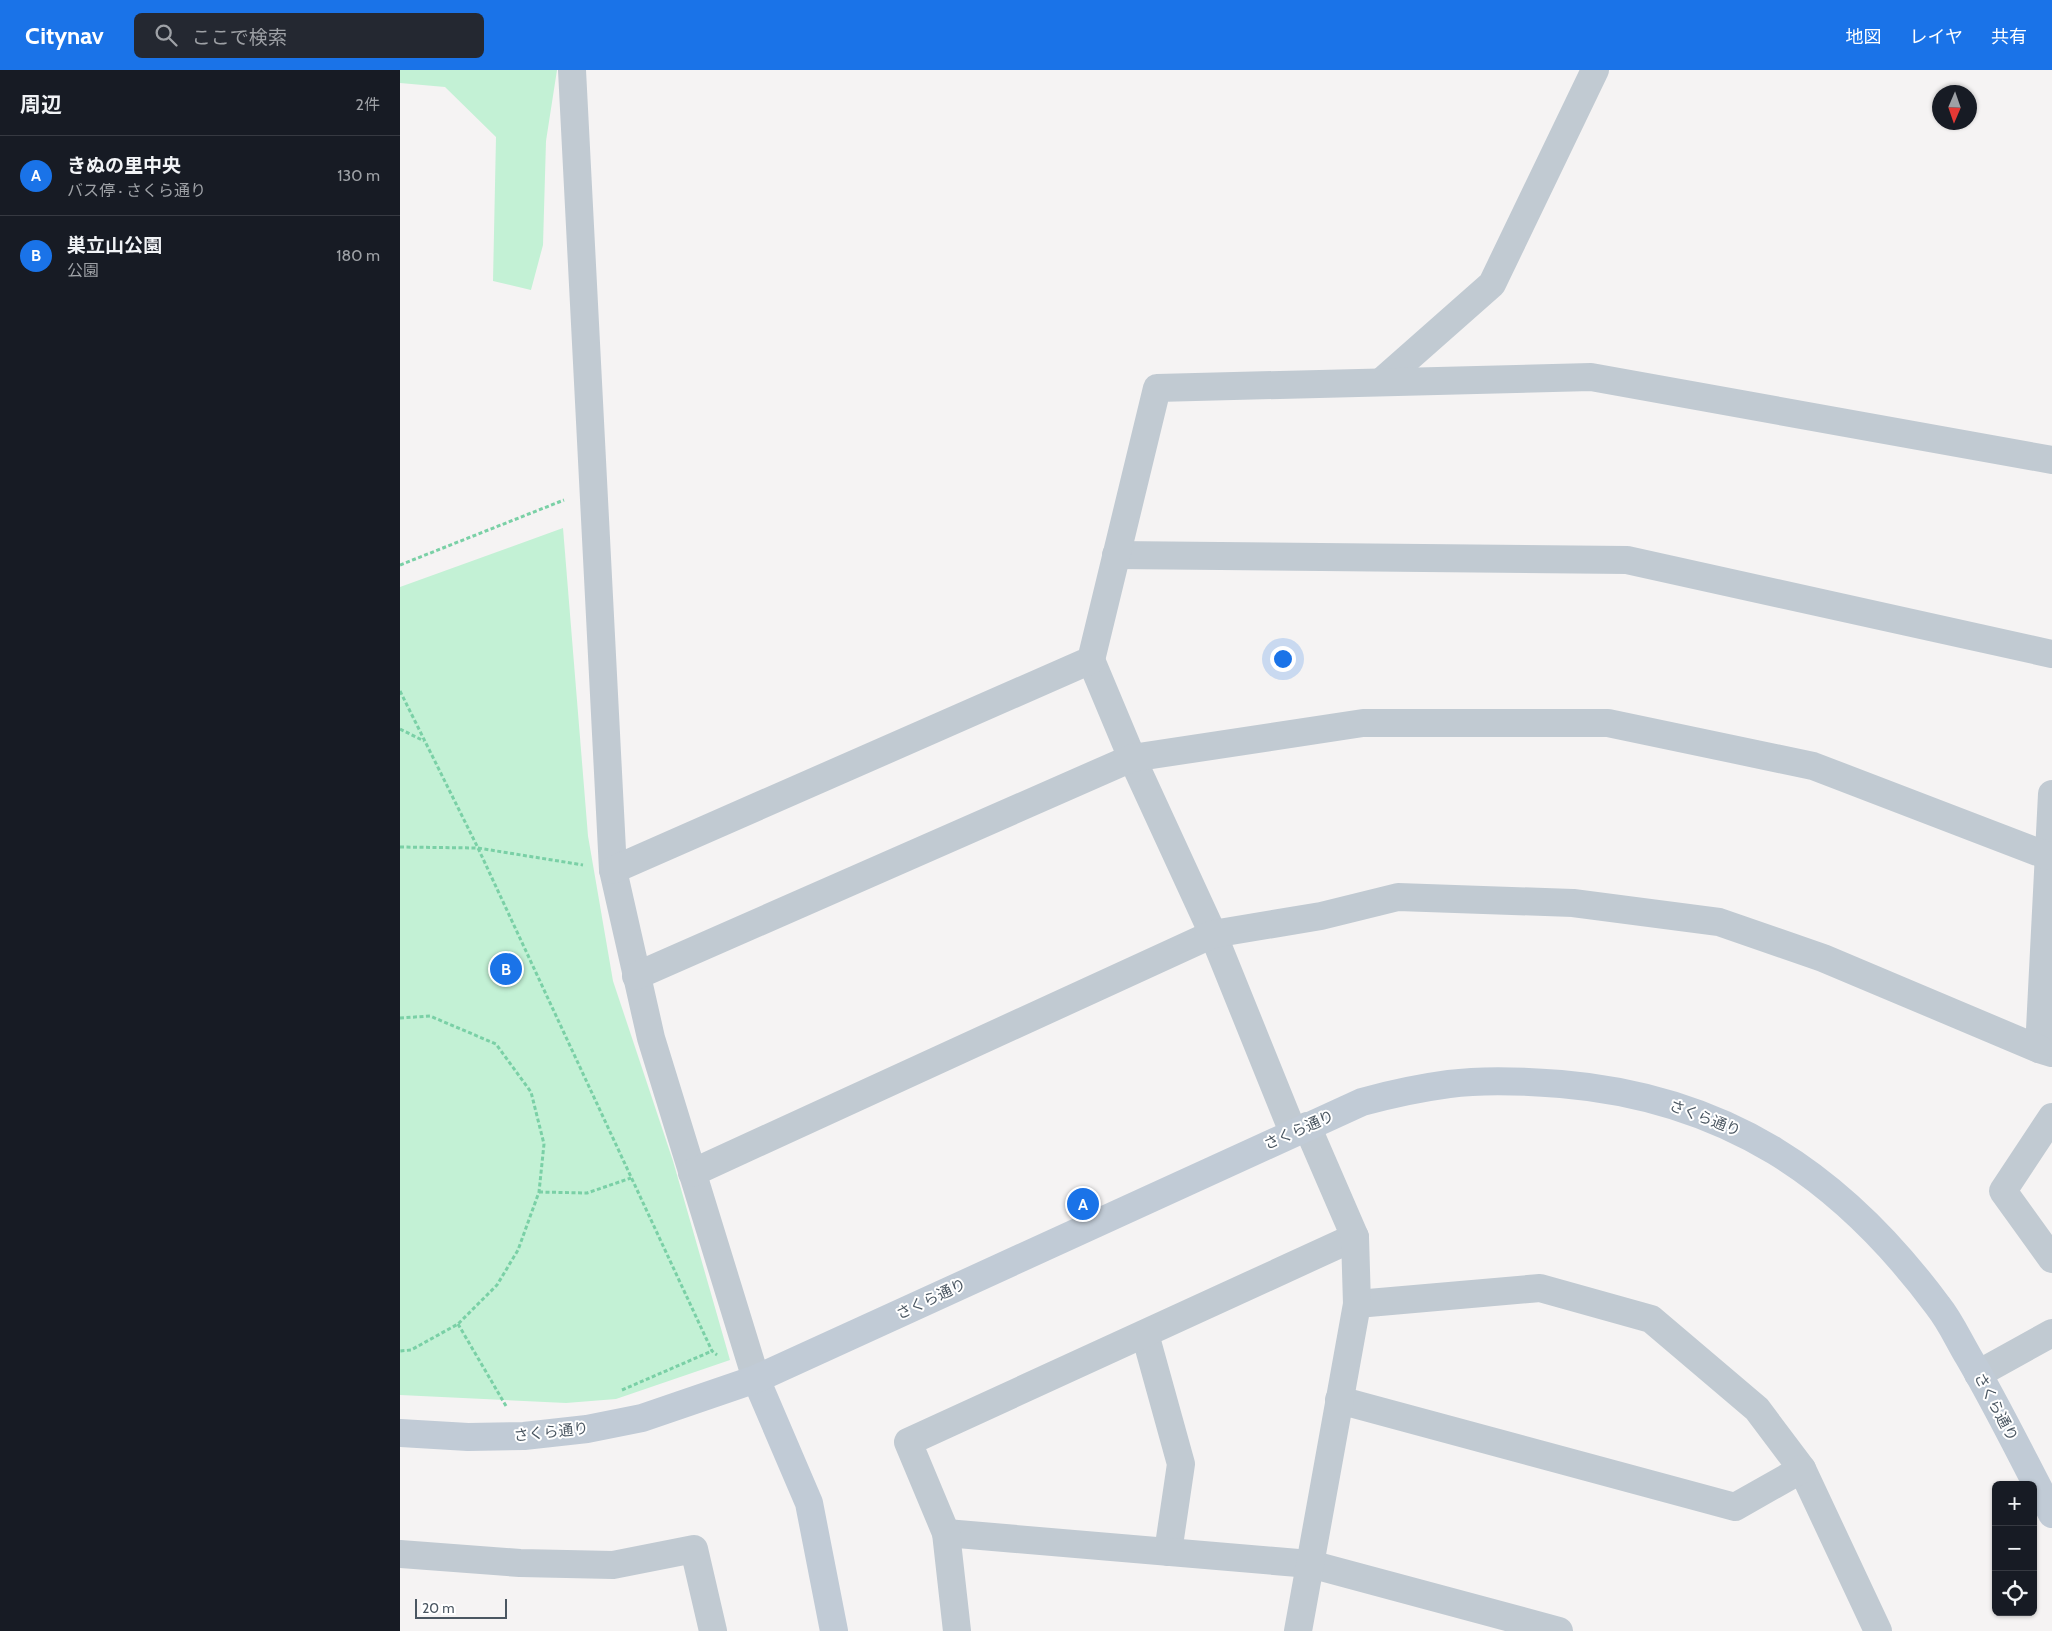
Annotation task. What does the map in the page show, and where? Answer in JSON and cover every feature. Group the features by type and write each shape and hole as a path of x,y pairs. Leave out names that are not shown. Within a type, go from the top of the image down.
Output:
{"street":[{"path":"572,70 613,870 650,1038 756,1379 809,1503 834,1631"},
{"path":"1381,382 1492,284 1595,70"},
{"path":"1298,1631 1356,1304 1355,1238 1300,1129 1132,758 1091,660 1157,388 1591,377 2052,460"},
{"path":"1116,555 1627,560 2052,654"},
{"path":"613,870 1091,660"},
{"path":"636,976 1132,758 1363,723 1608,723 1813,766 2048,856"},
{"path":"692,1173 1213,934 1321,916 1398,896 1573,903 1720,922 1823,958 2046,1051 2048,856 2052,794"},
{"name":"さくら通り","path":"400,1433 468,1437 524,1436 588,1428 642,1418 756,1379 1362,1102 1407,1090 1451,1083 1491,1080 1593,1087 1640,1095 1693,1111 1748,1135 1794,1163 1847,1204 1892,1248 1940,1307 1978,1374 2052,1514"},
{"path":"2052,1117 2003,1190 2052,1259"},
{"path":"957,1631 946,1533 908,1442 1355,1238"},
{"path":"1356,1304 1540,1288 1651,1319 1757,1409 1802,1469 1878,1631"},
{"path":"1978,1374 2052,1333"},
{"path":"1144,1334 1181,1464 1168,1552"},
{"path":"1339,1400 1735,1507 1802,1469"},
{"path":"946,1533 1310,1564 1559,1631"},
{"path":"400,1554 520,1563 613,1565 694,1549 714,1631"}],"path":[{"path":"400,565 592,489"},
{"path":"400,691 478,848 712,1352 756,1379"},
{"path":"400,729 425,742"},
{"path":"400,847 478,848 613,870"},
{"path":"400,1018 430,1016 496,1044 531,1092 544,1144 539,1192 518,1250 497,1285 458,1324 411,1350 400,1351"},
{"path":"539,1192 587,1193 631,1178"},
{"path":"458,1324 524,1436"},
{"path":"618,1392 712,1352"}],"green space":[{"path":"400,70 557,70 546,141 543,245 531,290 493,281 496,137 445,87 400,83"},
{"path":"563,528 588,836 613,981 673,1161 730,1360 616,1399 566,1403 400,1395 400,587"}],"place":[{"name":"巣立山公園","path":"506,969"},
{"name":"きぬの里中央","path":"1083,1204"}]}
